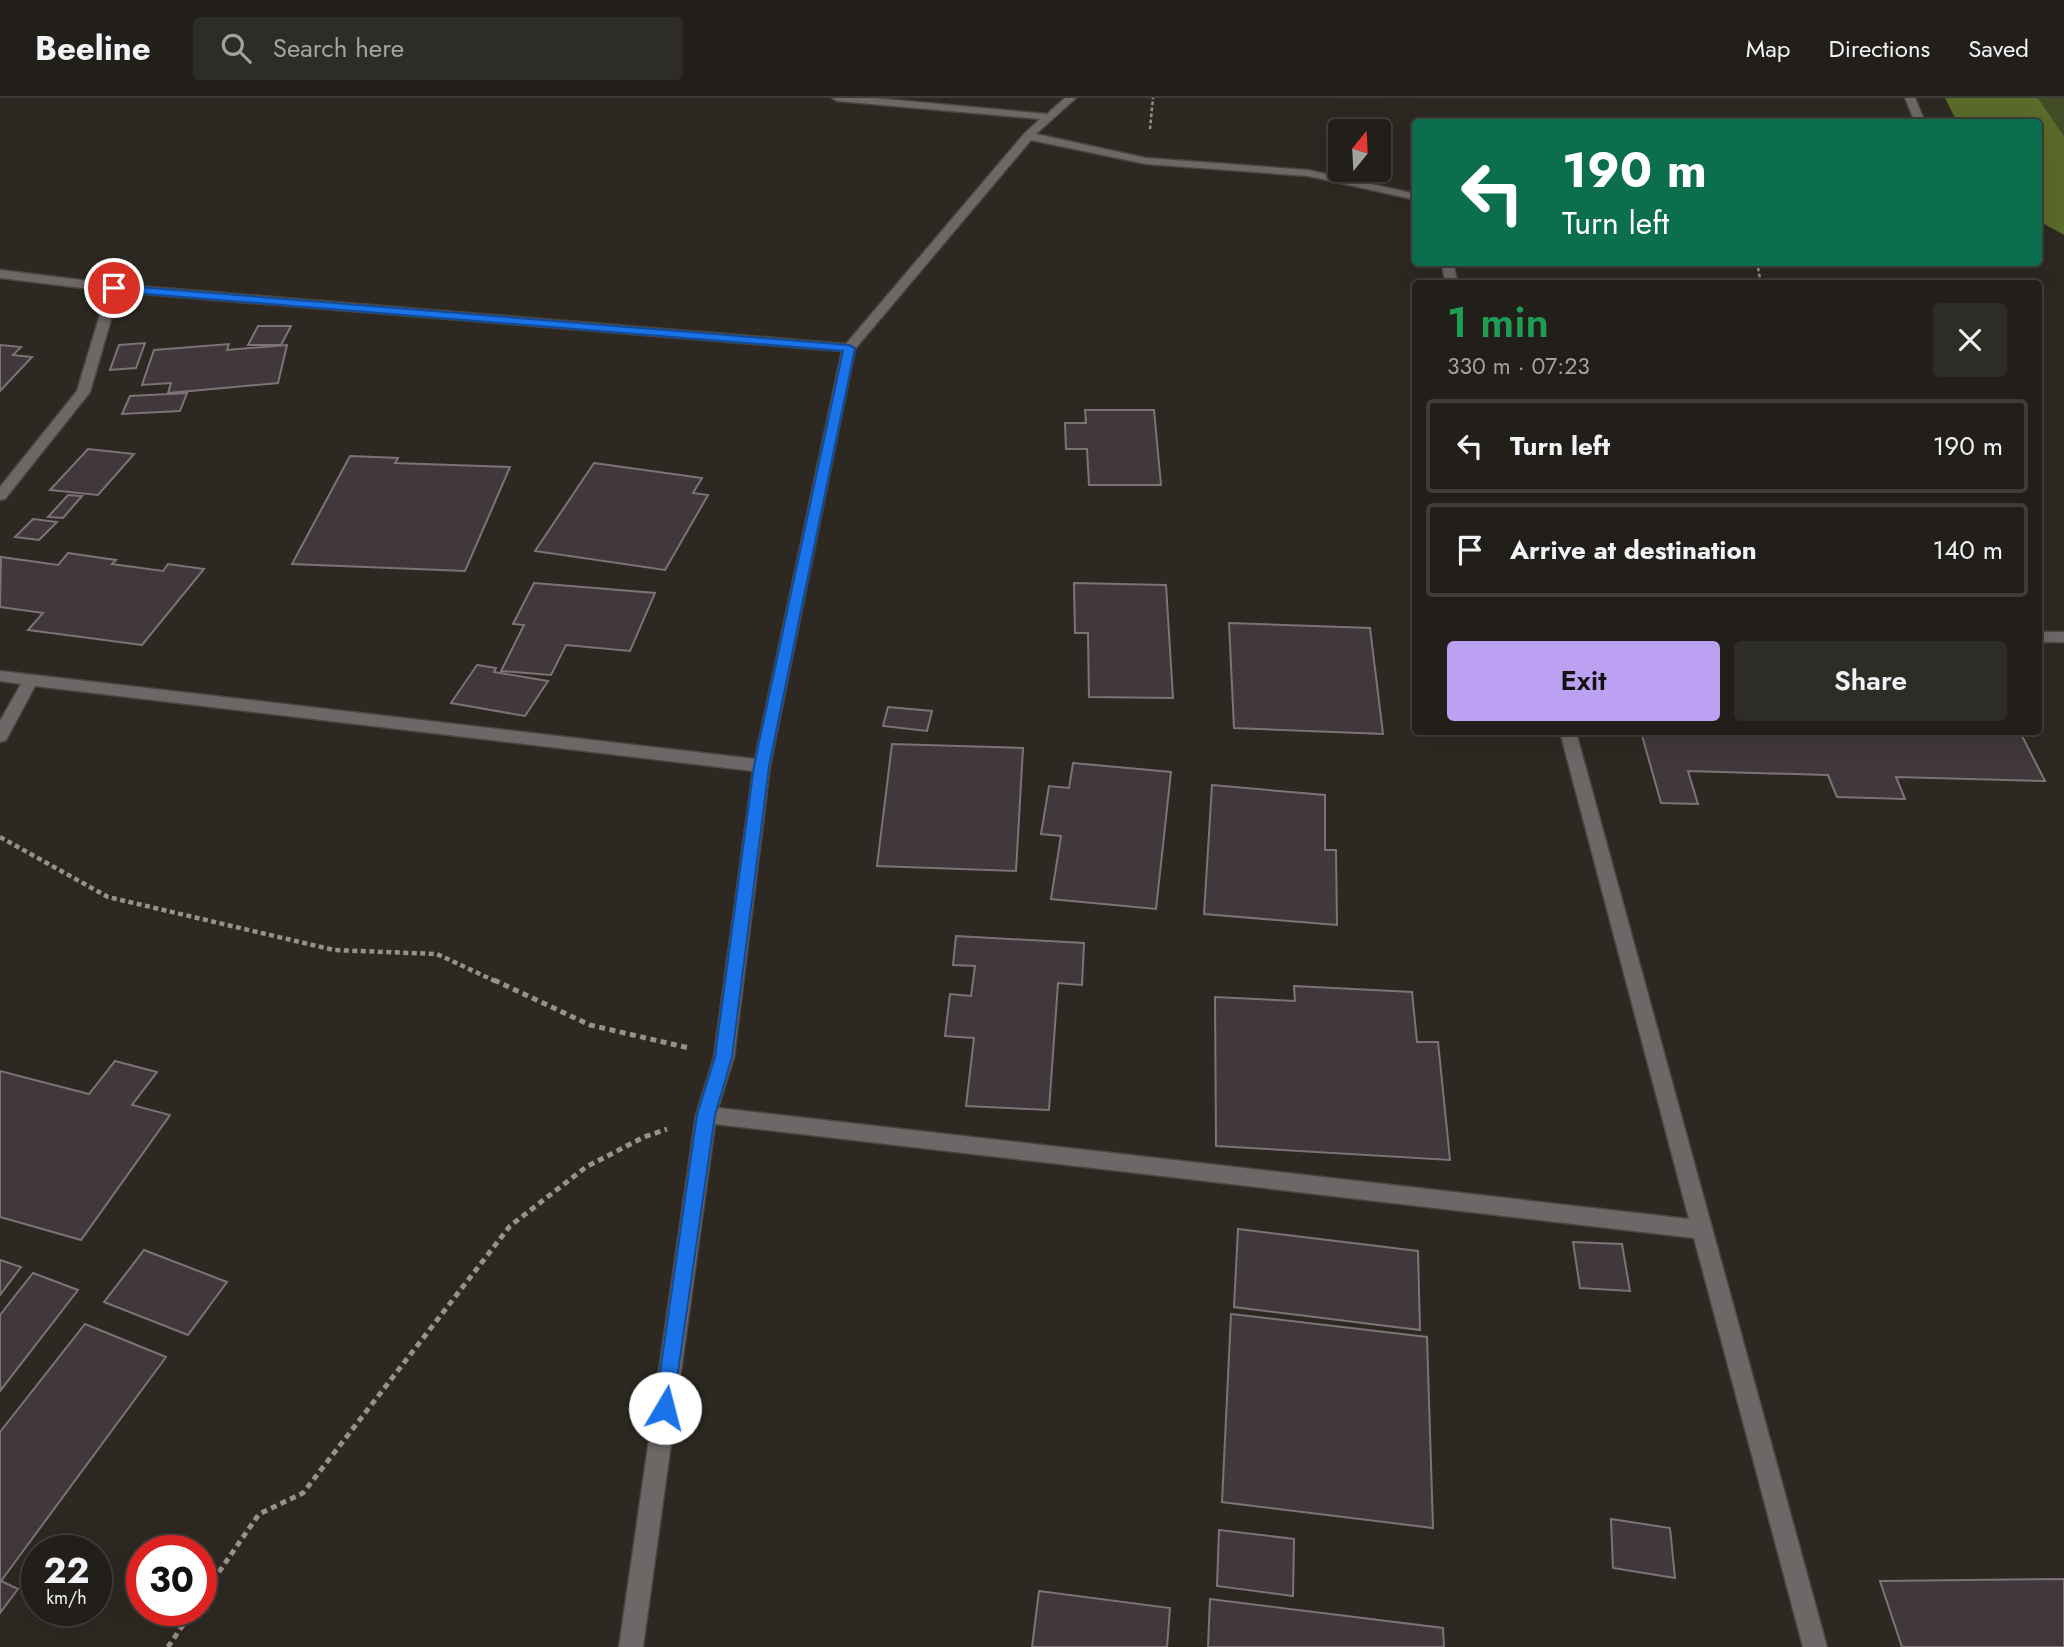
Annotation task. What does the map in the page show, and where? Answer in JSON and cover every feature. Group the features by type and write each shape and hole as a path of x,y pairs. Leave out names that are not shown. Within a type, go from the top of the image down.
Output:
{"street":[{"path":"837,98 1051,117"},
{"path":"631,1647 706,1115 724,1057 762,766 849,348 1028,136 1071,98"},
{"path":"1910,98 1919,119"},
{"path":"1028,136 1146,161 1308,173 1412,196"},
{"path":"0,274 114,288 849,348"},
{"path":"0,496 83,392 114,288"},
{"path":"2042,637 2064,637"},
{"path":"0,676 762,766"},
{"path":"0,736 30,681"},
{"path":"1569,735 1815,1647"},
{"path":"706,1115 1700,1229"}],"path":[{"path":"0,837 108,897 334,950 437,954 590,1025 724,1057"},
{"path":"217,1575 259,1514 303,1493 510,1226 586,1167 644,1138 706,1115"},
{"path":"168,1647 182,1626"}],"green space":[{"path":"1945,98 2038,98 2064,136 2064,235 2042,223 2042,119 1956,119"},
{"path":"2038,98 2064,98 2064,136"}],"building":[{"path":"258,326 291,326 281,345 248,345"},
{"path":"145,343 136,368 110,370 119,345"},
{"path":"229,344 227,350 287,345 278,383 168,393 171,383 142,385 154,350"},
{"path":"0,345 21,347 13,355 32,357 0,391"},
{"path":"187,393 180,411 122,414 130,396"},
{"path":"1085,410 1154,410 1161,485 1089,485 1087,449 1066,449 1065,423 1086,423"},
{"path":"88,449 134,454 98,495 50,490"},
{"path":"350,456 398,458 395,463 510,467 465,571 292,564"},
{"path":"594,463 702,478 693,493 708,495 665,570 535,551"},
{"path":"68,495 82,496 63,518 48,517"},
{"path":"33,519 57,522 39,540 15,537"},
{"path":"68,553 116,560 112,564 163,571 168,564 204,569 142,645 28,630 43,613 0,607 1,557 58,565"},
{"path":"534,583 655,593 630,651 566,645 551,675 501,671 524,625 513,624"},
{"path":"1074,583 1166,585 1173,698 1089,697 1088,633 1075,633"},
{"path":"1229,623 1370,628 1383,734 1234,728"},
{"path":"477,665 496,668 494,672 548,681 525,716 451,703"},
{"path":"888,707 932,711 927,731 883,726"},
{"path":"1642,735 2022,735 2045,781 1896,777 1905,799 1837,797 1828,775 1688,771 1698,804 1661,803"},
{"path":"892,744 1023,748 1016,871 877,866"},
{"path":"1073,763 1171,772 1156,909 1051,899 1061,836 1041,834 1049,786 1069,788"},
{"path":"1212,785 1325,795 1325,850 1336,850 1337,925 1204,914"},
{"path":"956,936 1084,943 1082,985 1058,983 1049,1110 966,1106 974,1038 945,1036 950,994 971,996 975,966 953,965"},
{"path":"1294,986 1412,992 1417,1042 1438,1042 1450,1160 1216,1146 1215,997 1295,1001"},
{"path":"115,1061 157,1072 132,1105 170,1115 81,1240 0,1217 0,1071 89,1094"},
{"path":"1238,1229 1418,1251 1420,1330 1234,1307"},
{"path":"1573,1242 1622,1244 1630,1291 1580,1288"},
{"path":"144,1250 227,1282 188,1335 104,1302"},
{"path":"0,1260 21,1267 0,1295"},
{"path":"33,1273 78,1290 0,1391 0,1315"},
{"path":"1231,1314 1427,1337 1433,1528 1222,1502"},
{"path":"85,1324 166,1357 35,1535 21,1535 21,1554 1,1581 18,1589 0,1613 0,1432"},
{"path":"1611,1519 1670,1528 1675,1578 1613,1568"},
{"path":"1219,1530 1294,1539 1293,1596 1217,1586"},
{"path":"2064,1579 2064,1647 1902,1647 1880,1581"},
{"path":"1039,1591 1170,1608 1167,1647 1032,1647"},
{"path":"1210,1599 1443,1628 1444,1647 1208,1647"}],"route":[{"path":"114,288 849,348 762,766 724,1057 706,1115 665,1408"}]}
